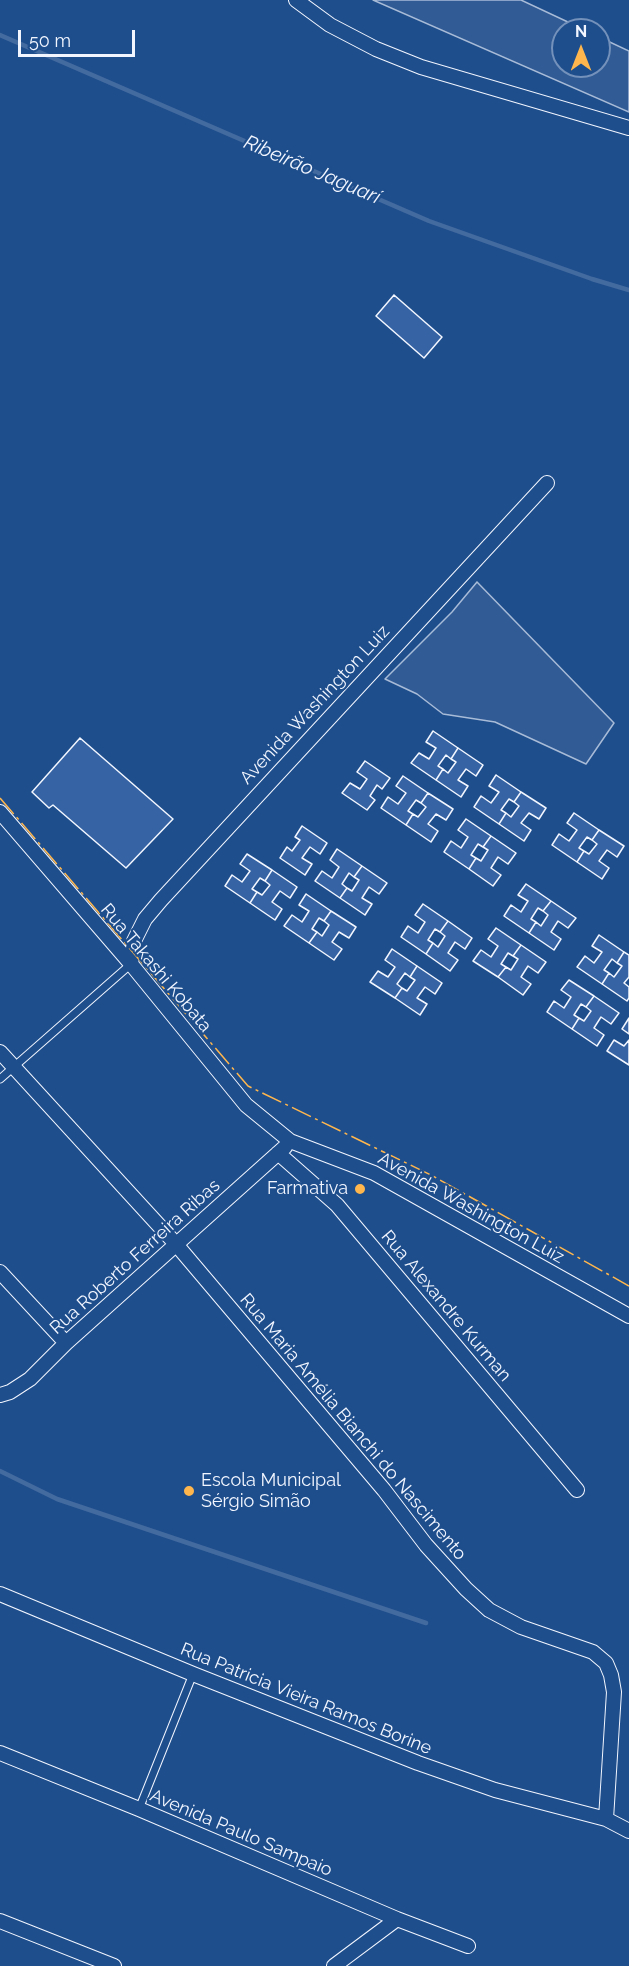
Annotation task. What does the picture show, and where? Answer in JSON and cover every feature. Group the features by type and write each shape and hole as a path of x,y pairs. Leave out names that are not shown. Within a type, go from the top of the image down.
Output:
{"street":[{"path":"296,0 330,25 375,49 421,67 629,128"},
{"name":"Avenida Washington Luiz","path":"131,964 134,941 145,919 161,900 547,483"},
{"name":"Rua Takashi Kobata","path":"0,812 131,964 246,1105 290,1141"},
{"name":"Rua Maria Amélia Bianchi do Nascimento","path":"0,1052 175,1243 384,1490 426,1545 466,1589 489,1610 521,1627 593,1652 606,1663 614,1692 606,1819"},
{"name":"Avenida Washington Luiz","path":"290,1141 374,1173 629,1316"},
{"name":"Rua Roberto Ferreira Ribas","path":"0,1395 10,1392 30,1379 66,1342 290,1141"},
{"name":"Rua Alexandre Kurman","path":"278,1153 337,1205 577,1490"},
{"path":"0,1272 66,1342"},
{"name":"Rua Patricia Vieira Ramos Borine","path":"0,1594 193,1674 418,1763 495,1790 606,1819 629,1831"},
{"name":"Avenida Paulo Sampaio","path":"0,1753 139,1809 397,1919 468,1946"},
{"path":"334,1966 397,1919"},
{"path":"0,1921 114,1966"}],"lane":[{"path":"0,1079 131,964"},
{"path":"139,1809 193,1674"}],"shaded area":[{"path":"373,0 521,0 559,18 551,18 551,78"},
{"path":"611,43 629,51 629,112 551,78 611,78"},
{"path":"477,582 614,723 586,764 495,722 443,714 417,694 385,679 452,612"}],"building":[{"path":"394,295 442,337 424,358 376,316"},
{"path":"433,731 458,748 451,759 446,755 438,766 443,769 436,780 411,763 419,753 429,759 436,748 426,742"},
{"path":"80,738 173,819 126,868 53,805 49,808 32,792"},
{"path":"458,748 483,765 476,776 466,769 458,780 468,786 461,797 436,780 443,769 448,773 456,762 451,759"},
{"path":"365,761 390,778 382,789 377,785 370,796 375,800 367,810 342,793 350,783 360,789 367,779 357,772"},
{"path":"496,775 521,792 514,802 509,799 501,810 506,813 499,824 474,807 481,796 491,803 499,792 489,786"},
{"path":"403,776 428,793 421,803 416,800 408,811 413,814 406,825 381,808 388,797 398,804 406,793 396,786"},
{"path":"521,792 546,808 539,819 529,813 521,823 531,830 524,841 499,824 506,813 511,817 519,806 514,802"},
{"path":"428,793 453,809 446,820 436,814 428,824 438,831 431,842 406,825 413,814 418,817 426,807 421,803"},
{"path":"574,813 599,830 592,840 587,837 579,848 584,851 577,862 552,845 559,834 569,841 577,830 567,823"},
{"path":"466,819 491,836 483,847 478,844 471,855 476,858 469,869 444,852 451,841 461,848 468,837 458,830"},
{"path":"302,826 327,843 320,854 310,847 302,858 312,864 305,875 280,858 287,847 292,851 300,840 295,837"},
{"path":"599,830 624,846 617,857 607,850 599,861 609,868 602,879 577,862 584,851 589,854 597,844 592,840"},
{"path":"491,836 516,853 508,864 498,857 491,868 501,875 493,886 469,869 476,858 481,861 488,850 483,847"},
{"path":"337,849 362,866 354,877 349,873 342,884 347,888 340,898 315,881 322,871 332,878 339,867 330,860"},
{"path":"247,854 272,870 265,881 260,878 252,889 257,892 250,903 225,886 232,875 242,882 250,871 240,864"},
{"path":"362,866 387,883 379,894 369,887 362,898 372,904 365,915 340,898 347,888 352,891 359,880 354,877"},
{"path":"272,870 297,887 290,898 280,891 272,902 282,909 275,920 250,903 257,892 262,895 270,885 265,881"},
{"path":"526,884 551,901 543,911 538,908 531,919 536,922 529,933 504,916 511,905 521,912 528,901 518,895"},
{"path":"306,894 331,911 324,921 319,918 312,929 317,932 309,943 284,926 292,915 302,922 309,911 299,905"},
{"path":"551,901 576,918 568,928 558,921 551,932 561,939 554,950 529,933 536,922 541,926 548,915 543,911"},
{"path":"423,904 448,921 440,932 435,929 428,940 433,943 426,954 401,937 408,926 418,933 425,922 415,915"},
{"path":"331,911 356,927 349,938 339,932 332,942 342,949 334,960 309,943 317,932 322,936 329,925 324,921"},
{"path":"448,921 472,938 465,949 455,942 448,953 458,960 450,971 426,954 433,943 438,947 445,936 440,932"},
{"path":"496,928 521,945 513,956 508,953 501,964 506,967 498,977 473,961 481,950 491,957 498,946 488,939"},
{"path":"599,935 624,952 617,963 612,959 604,970 609,973 602,984 577,967 585,956 594,963 602,952 592,946"},
{"path":"521,945 546,962 538,973 528,966 521,977 531,984 523,995 498,977 506,967 511,970 518,959 513,956"},
{"path":"392,949 417,966 410,977 405,973 397,984 402,988 395,998 370,982 378,971 388,977 395,967 385,960"},
{"path":"624,952 629,955 629,977 624,983 629,987 627,1001 602,984 609,973 614,977 622,966 617,963"},
{"path":"417,966 442,983 435,994 425,987 417,998 427,1004 420,1015 395,998 402,988 407,991 415,980 410,977"},
{"path":"569,980 594,996 586,1007 581,1004 574,1015 579,1018 572,1029 547,1012 554,1001 564,1008 571,997 561,990"},
{"path":"594,996 619,1013 611,1024 601,1017 594,1028 604,1035 597,1046 572,1029 579,1018 584,1021 591,1011 586,1007"},
{"path":"629,1018 629,1034 622,1029"},
{"path":"614,1040 624,1046 629,1040 629,1065 607,1051"}],"waterway":[{"name":"Ribeirão Jaguarí","path":"0,35 429,221 629,290"},
{"path":"0,1471 57,1499 426,1623"}],"power":[{"path":"0,798 248,1086 431,1175 629,1286"}],"place":[{"name":"Farmativa","path":"360,1189"},
{"name":"Escola Municipal Sérgio Simão","path":"189,1491"}]}
